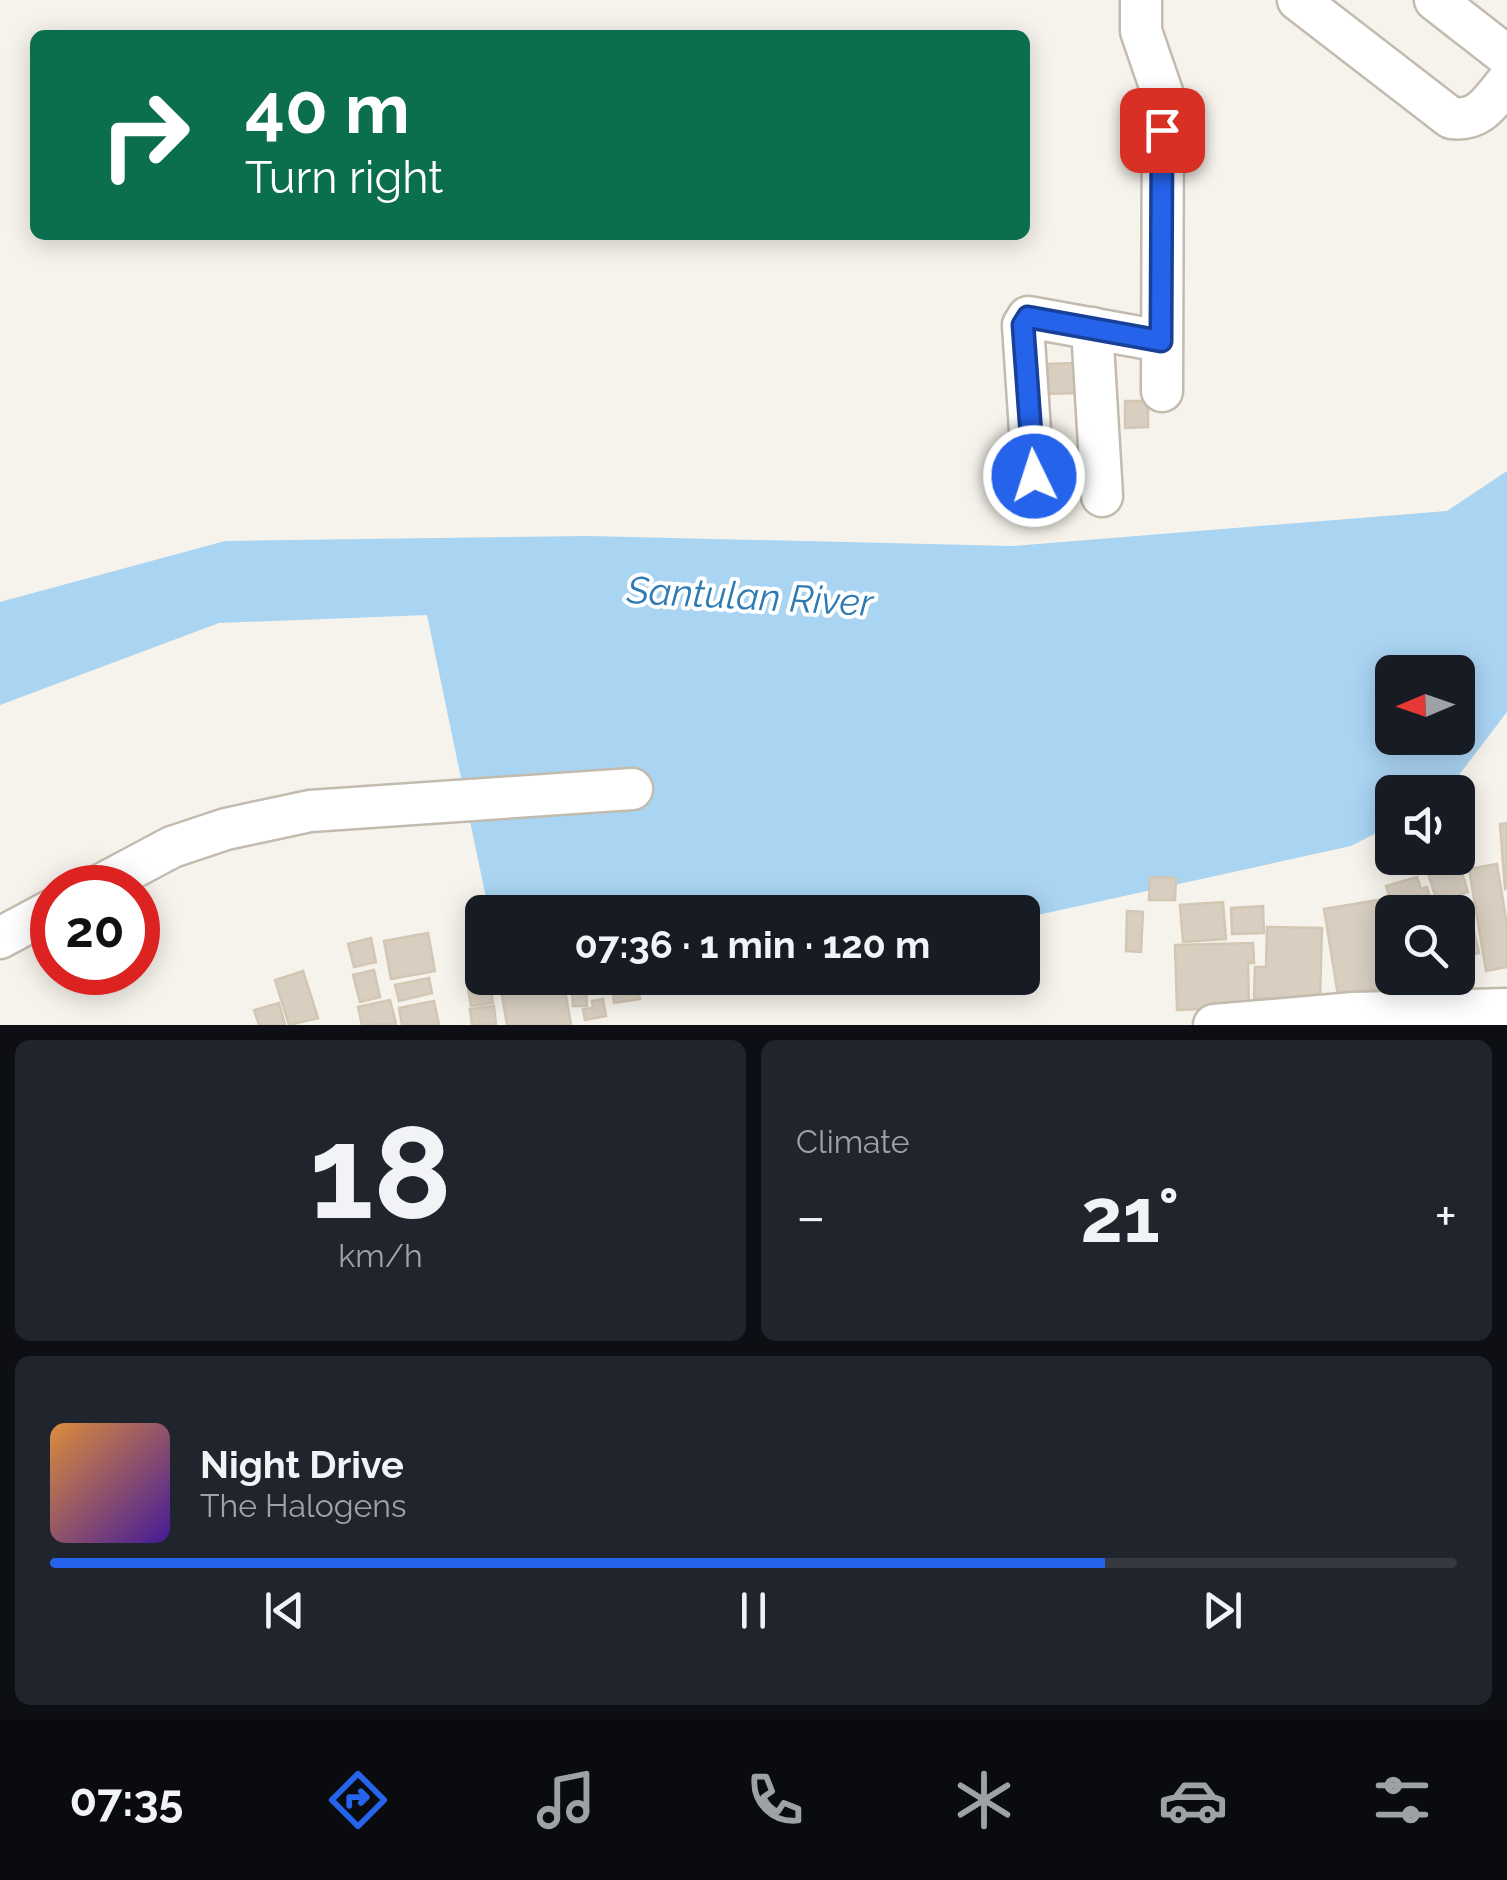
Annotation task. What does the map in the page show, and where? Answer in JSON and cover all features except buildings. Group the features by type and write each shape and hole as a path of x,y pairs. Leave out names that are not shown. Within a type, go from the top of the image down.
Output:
{"street":[{"path":"1140,0 1141,30 1163,95 1162,390"},
{"path":"1298,0 1452,118 1476,116 1507,82"},
{"path":"1435,0 1507,56"},
{"path":"1034,476 1023,325 1028,317 1161,341"},
{"path":"1092,328 1102,496"},
{"path":"138,865 172,847 226,829 310,811 632,789"},
{"path":"0,938 30,922"},
{"path":"1214,1025 1354,1014 1439,1018 1507,1009"}],"water":[{"name":"Santulan River","path":"1507,471 1507,712 1475,754 1475,655 1375,655 1375,755 1474,755 1459,775 1375,775 1375,834 1351,846 1040,914 1040,895 485,895 427,615 219,623 0,705 0,602 225,541 589,536 1012,546 1447,511"}],"route":[{"path":"1034,476 1023,325 1028,317 1161,341 1162,130"}]}
